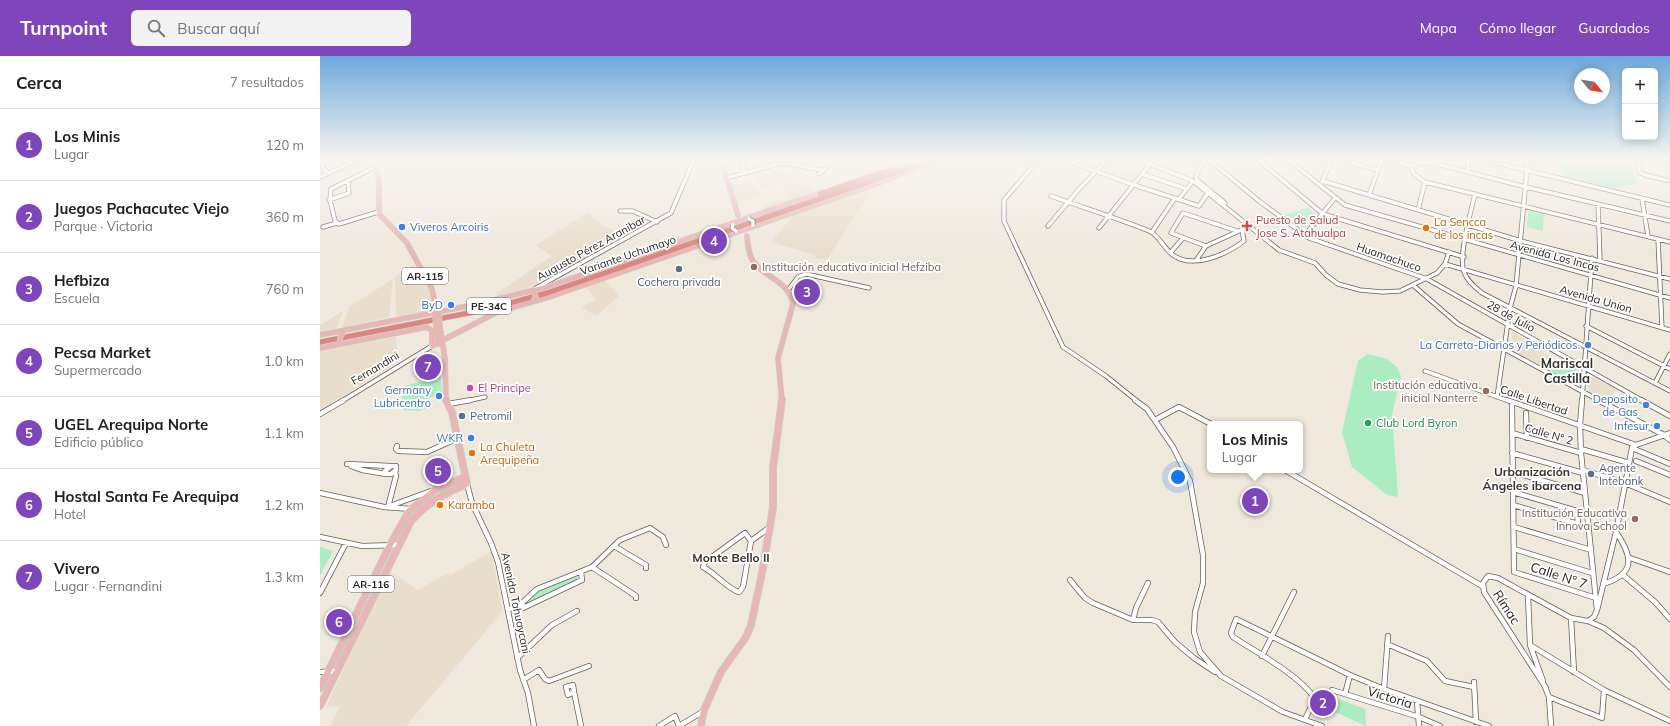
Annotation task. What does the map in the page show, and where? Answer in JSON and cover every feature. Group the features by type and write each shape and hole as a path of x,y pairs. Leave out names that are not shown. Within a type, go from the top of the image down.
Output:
{"highway":[{"path":"820,194 830,190"},
{"name":"Variante Uchumayo","path":"320,339 483,307 542,292 836,190"},
{"name":"Variante Uchumayo","path":"320,342 484,310 547,293 846,190"},
{"path":"818,203 853,190"}],"main road":[{"path":"378,212 379,190"},
{"path":"730,190 738,215"},
{"path":"320,335 437,313 532,292 734,224 820,194 826,190"},
{"path":"437,313 440,342 497,312 532,302 753,225 858,190"},
{"name":"AR-115","path":"378,212 380,217 407,243 432,289 437,313"},
{"path":"701,726 704,710 721,672 746,637 751,625 771,526 773,508 773,468 782,397 778,358 793,304 793,300 788,290 752,260 747,236"},
{"path":"532,292 536,297 532,302"},
{"path":"320,348 427,327 432,331 432,346"},
{"path":"342,343 340,338 345,331"},
{"name":"Fernandini","path":"432,346 440,342"},
{"name":"Avenida Tahuaycani","path":"440,342 443,347 445,394 452,412 466,480"},
{"name":"AR-116","path":"320,688 390,545 402,522 411,509 435,490 466,480"},
{"name":"AR-116","path":"320,706 411,521 423,508 438,496 466,480"}],"street":[{"path":"329,190 329,200 336,223"},
{"path":"329,200 349,193 349,190"},
{"name":"Augusto Pérez Aranibar","path":"532,292 623,241 638,230 657,222 672,212 681,190"},
{"path":"1012,190 1004,200 1004,221 1063,347 1131,395 1155,420 1173,447 1190,481 1203,555 1203,583 1195,612 1194,632 1200,652 1219,674"},
{"path":"1048,226 1079,190"},
{"path":"1099,228 1130,190"},
{"path":"1150,190 1199,206 1208,193"},
{"path":"1152,232 1177,199 1186,190"},
{"path":"1205,190 1285,253 1315,263 1333,281 1343,286 1360,290 1382,292 1400,291 1414,286 1436,273 1445,264 1449,252"},
{"path":"1210,190 1235,211 1243,220"},
{"name":"Huamachuco","path":"1246,190 1305,235 1315,240 1427,279"},
{"path":"1295,190 1323,214 1464,257"},
{"name":"Avenida Los Incas","path":"1328,190 1345,205 1357,209 1670,298"},
{"path":"1350,190 1469,224 1521,241 1670,279"},
{"path":"1369,195 1371,190"},
{"path":"1418,210 1423,190"},
{"path":"1459,190 1670,242"},
{"path":"1497,397 1510,308 1516,286 1526,190"},
{"path":"1540,190 1670,221"},
{"path":"1607,190 1670,205"},
{"path":"1475,194 1466,240 1463,269 1473,285 1482,293 1670,391"},
{"path":"1051,196 1152,232 1172,252 1173,255 1182,259 1191,260 1212,258 1235,248 1244,240 1242,230"},
{"path":"1305,235 1336,198"},
{"path":"1642,199 1643,215 1648,236"},
{"path":"1598,204 1600,260"},
{"path":"620,211 633,211 657,222"},
{"path":"322,227 336,223 343,224 378,212"},
{"path":"1206,246 1171,233 1183,213 1237,231"},
{"path":"738,215 752,221 753,225 748,231 747,236 744,232 736,231 732,228 738,218 738,215"},
{"path":"1197,259 1206,246 1250,226"},
{"path":"1172,252 1183,238"},
{"path":"1658,239 1662,328"},
{"path":"1592,258 1581,390 1580,425 1592,573 1597,610"},
{"path":"1445,264 1463,269"},
{"name":"Avenida Uníon","path":"1463,269 1516,286 1670,330"},
{"path":"788,290 798,277 806,274 870,288"},
{"name":"28 de Julio","path":"1427,279 1670,416"},
{"path":"1414,286 1458,324 1664,435 1670,440"},
{"path":"1586,326 1670,369"},
{"name":"Fernandini","path":"320,414 432,346"},
{"path":"1655,383 1670,354"},
{"name":"Calle Libertad","path":"1425,371 1636,445"},
{"path":"448,404 485,397"},
{"path":"1512,405 1514,549 1592,573"},
{"path":"1155,420 1179,407 1207,422"},
{"path":"1526,413 1527,438"},
{"name":"Calle N° 2","path":"1512,433 1629,463"},
{"path":"1588,621 1594,617 1597,610 1616,532 1624,483 1632,448 1636,445 1670,433"},
{"path":"396,446 398,451 427,452 458,438"},
{"path":"1632,448 1670,464"},
{"path":"1512,453 1624,483 1670,502"},
{"path":"1636,462 1670,475"},
{"path":"388,507 397,468 391,466 347,464 362,470 386,474 395,472"},
{"path":"386,474 385,471 391,466"},
{"path":"1513,472 1585,493"},
{"path":"1290,473 1482,586"},
{"name":"Avenida Tahuaycani","path":"466,480 472,503 495,553 523,680 530,701 534,726"},
{"path":"388,507 435,490"},
{"path":"1513,492 1577,511 1578,524 1513,505"},
{"path":"321,495 388,507 411,509"},
{"path":"751,541 745,533 705,562 704,567 713,572 734,591 738,592 743,587 751,541 771,526"},
{"path":"1514,527 1590,550"},
{"path":"508,610 522,603 537,589 592,567 620,540 650,528 663,538 666,545"},
{"path":"1603,584 1618,579 1623,575 1628,567 1630,558 1628,550 1616,532"},
{"path":"320,537 362,546 399,545"},
{"path":"320,593 346,543"},
{"path":"614,546 646,565 646,568"},
{"name":"Calle N° 7","path":"1514,549 1514,572 1596,598"},
{"path":"1630,558 1670,572"},
{"path":"592,567 636,596 636,598"},
{"path":"522,603 523,608 582,580 581,572"},
{"path":"1623,575 1655,602 1670,619"},
{"name":"Rímac","path":"1546,688 1484,592 1482,586 1484,580 1488,576 1491,576 1528,595 1530,645 1546,688 1549,697 1551,726"},
{"path":"1070,580 1089,600 1133,620 1152,620 1158,622 1175,642 1194,658 1219,674 1283,712 1322,726"},
{"path":"1133,620 1137,606 1148,583"},
{"path":"1262,656 1294,592"},
{"path":"1528,595 1571,618 1588,621 1604,628 1634,650 1670,687"},
{"path":"518,658 552,625 577,611"},
{"path":"1571,618 1574,672"},
{"path":"1305,719 1314,700 1312,694 1290,675 1233,637 1231,633 1236,619 1350,675 1473,723 1490,726"},
{"path":"1384,689 1388,636"},
{"path":"1387,644 1427,662 1445,681 1474,684 1473,723"},
{"path":"1530,645 1604,690 1670,721"},
{"path":"523,680 540,670 545,679 549,681 589,666"},
{"path":"320,672 337,671"},
{"path":"1345,694 1350,675"},
{"name":"Victoria","path":"1332,690 1419,717 1440,726"},
{"path":"1549,697 1602,718 1604,690"},
{"path":"574,692 581,726"},
{"path":"1416,701 1420,726"},
{"path":"659,726 675,716 679,726 704,710"}],"shaded area":[{"path":"734,190 757,190 760,195 737,202"},
{"path":"785,190 813,190 809,195 767,210 765,205 788,198"},
{"path":"862,190 872,190 827,259 815,258 816,255 771,242 795,213"},
{"path":"588,212 602,225 626,236 522,291 497,297 497,293 552,256 536,245"},
{"path":"413,265 431,293 433,310 396,317 395,277"},
{"path":"393,279 389,317 342,328 349,307"},
{"path":"605,280 619,296 596,316 581,307 596,300 586,287"},
{"path":"810,284 818,290 816,296 797,295 800,288"},
{"path":"343,311 336,329 320,332 320,325"},
{"path":"1513,333 1546,350 1543,353 1555,360 1547,371 1509,350"},
{"path":"396,337 398,362 320,410 320,351"},
{"path":"1590,376 1617,389 1607,401 1588,392"},
{"path":"492,551 502,612 406,726 330,726 340,706 326,707 389,571 418,590 448,573 450,575"}],"green space":[{"path":"1308,207 1316,214 1303,229 1285,215"},
{"path":"1528,209 1544,213 1543,231 1527,227"},
{"name":"Club Lord Byron","path":"1368,354 1387,359 1397,367 1401,376 1392,415 1398,497 1387,495 1352,467 1342,432 1358,361"},
{"name":"Mariscal Castilla","path":"1560,358 1577,367 1576,384 1550,371"},
{"path":"441,376 442,394 426,399 427,408 419,411 403,410 401,387"},
{"path":"320,547 333,551 320,575"},
{"path":"577,576 578,579 527,603 527,600 538,591"},
{"path":"1333,697 1365,709 1366,726 1320,705 1320,698 1329,703"}],"place":[{"name":"Puesto de Salud Jose S. Atahualpa","path":"1247,226"},
{"name":"Viveros Arcoiris","path":"402,227"},
{"name":"La Sencca de los incas","path":"1426,228"},
{"name":"Pecsa Market","path":"714,241"},
{"name":"Institución educativa inicial Hefziba","path":"754,267"},
{"name":"Cochera privada","path":"679,269"},
{"name":"Hefbiza","path":"807,292"},
{"name":"ByD","path":"451,305"},
{"name":"La Carreta-Diarios y Periódicos.","path":"1588,345"},
{"name":"Vivero","path":"428,367"},
{"name":"El Principe","path":"470,388"},
{"name":"Institución educativa inicial Nanterre","path":"1486,391"},
{"name":"Germany Lubricentro","path":"439,396"},
{"name":"Deposito de Gas","path":"1646,405"},
{"name":"Petromil","path":"462,416"},
{"name":"Club Lord Byron","path":"1368,423"},
{"name":"Infesur","path":"1657,426"},
{"name":"WKR","path":"471,438"},
{"name":"La Chuleta Arequipeña","path":"472,453"},
{"name":"UGEL Arequipa Norte","path":"438,471"},
{"name":"Agente Intebank","path":"1591,474"},
{"name":"Los Minis","path":"1255,501"},
{"name":"Karamba","path":"440,505"},
{"name":"Institución Educativa Innova School","path":"1635,519"},
{"name":"Hostal Santa Fe Arequipa","path":"339,622"},
{"name":"Juegos Pachacutec Viejo","path":"1323,703"}],"district":[{"name":"Mariscal Castilla","path":"1567,370"},
{"name":"Urbanización Ángeles ibarcena","path":"1532,479"},
{"name":"Monte Bello II","path":"731,558"}]}
